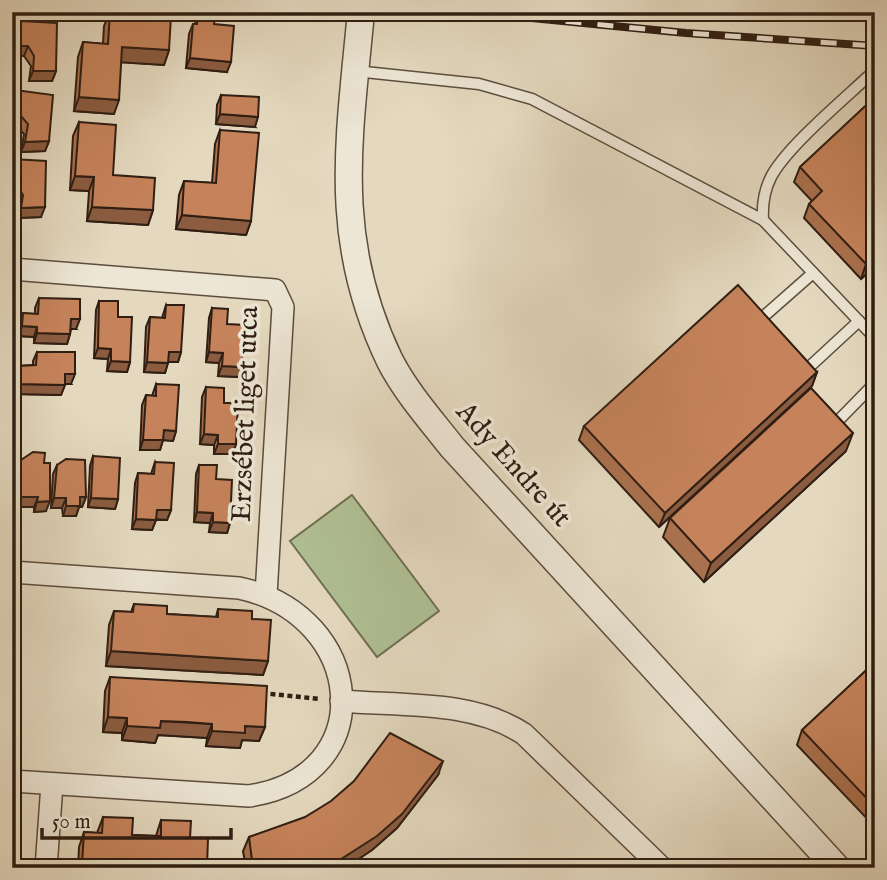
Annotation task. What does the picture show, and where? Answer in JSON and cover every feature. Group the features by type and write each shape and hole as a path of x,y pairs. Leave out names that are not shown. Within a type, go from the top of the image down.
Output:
{"street":[{"name":"Ady Endre út","path":"361,12 346,175 351,242 365,298 391,362 411,394 452,447 837,868"},
{"name":"Erzsébet liget utca","path":"12,269 275,290 281,296 283,307 266,596"},
{"path":"12,572 239,588 266,596 295,609 320,635 338,671 341,701 332,740 324,756 302,779 268,793 248,796 12,781"},
{"path":"341,701 465,711 507,723 524,734 662,868"},
{"path":"46,868 52,784"}],"lane":[{"path":"763,219 765,191 772,174 875,70"},
{"path":"355,71 479,84 532,99 763,219 875,338"},
{"path":"763,317 813,272"},
{"path":"806,370 859,321"},
{"path":"834,425 875,383"}],"path":[{"path":"258,693 341,701"}],"green space":[{"path":"352,495 439,611 377,657 290,541"}],"building":[{"path":"110,12 171,16 169,50 122,47 119,100 79,97 83,42 108,44"},
{"path":"198,12 215,12 214,24 234,26 231,62 190,58 193,24 197,24"},
{"path":"20,21 57,23 56,71 33,71 34,56 28,46 20,46"},
{"path":"15,90 53,95 49,141 25,142 28,124 20,115 12,114"},
{"path":"221,95 259,97 258,117 220,114"},
{"path":"875,97 875,256 866,264 809,204 822,191 800,167"},
{"path":"79,122 116,125 113,175 155,178 153,210 92,207 94,177 75,176"},
{"path":"220,130 259,133 251,221 182,215 184,181 216,183"},
{"path":"12,159 46,161 45,207 21,208 23,195 15,183 12,184"},
{"path":"738,285 817,372 665,513 584,426"},
{"path":"39,298 80,299 80,319 71,319 70,334 37,333 37,327 22,326 23,313 38,314"},
{"path":"99,301 118,301 118,317 132,317 130,362 111,361 111,349 98,348"},
{"path":"166,305 184,305 181,352 169,352 168,363 147,362 150,317 165,318"},
{"path":"212,308 228,309 227,324 245,325 242,367 222,366 223,353 209,352"},
{"path":"37,352 75,352 75,374 65,374 65,385 18,384 18,366 36,365"},
{"path":"156,384 179,385 176,431 164,430 163,440 143,440 146,395 156,396"},
{"path":"206,387 224,388 224,403 238,403 236,444 218,444 218,435 204,434"},
{"path":"811,388 853,433 711,563 670,518"},
{"path":"33,452 45,453 44,463 50,463 50,501 37,502 38,497 19,497 21,460"},
{"path":"12,456 16,456 16,491 12,491"},
{"path":"93,456 120,458 118,499 91,498"},
{"path":"66,459 85,460 86,497 80,497 80,506 66,506 66,498 54,498 57,465"},
{"path":"155,462 174,463 171,510 157,510 156,520 136,519 138,473 154,474"},
{"path":"199,465 217,465 216,479 232,480 230,523 213,522 213,513 197,512"},
{"path":"134,604 167,606 167,614 218,617 218,609 252,611 252,619 271,620 268,661 111,651 114,611 133,612"},
{"path":"12,610 20,610 13,690 12,690"},
{"path":"875,662 875,807 802,730"},
{"path":"110,677 267,686 265,727 245,726 245,733 212,731 212,724 187,722 161,721 160,728 127,726 127,718 108,717"},
{"path":"390,733 443,761 402,814 377,836 327,868 253,868 249,837 305,817 331,801 354,781"},
{"path":"103,817 133,818 132,835 161,836 161,820 191,821 190,838 208,838 207,868 82,864 84,832 102,833"}],"railway":[{"path":"470,12 686,33 875,46"}]}
